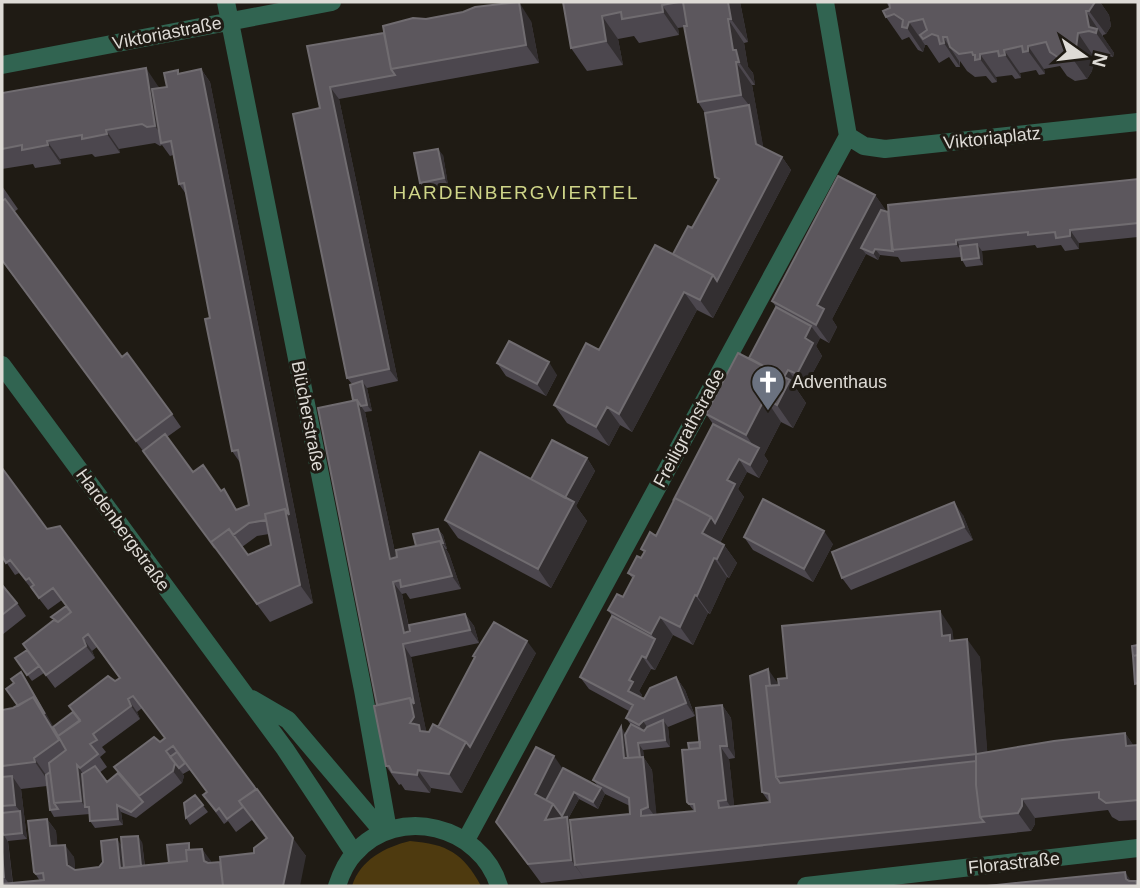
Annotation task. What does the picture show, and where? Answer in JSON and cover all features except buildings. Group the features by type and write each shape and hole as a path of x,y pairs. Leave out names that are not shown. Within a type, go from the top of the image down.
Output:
{"street":[{"name":"Blücherstraße","path":"226,2 360,676 386,831"},
{"name":"Viktoriastraße","path":"2,65 332,2"},
{"path":"825,2 848,136"},
{"name":"Viktoriaplatz","path":"848,136 864,146 885,149 1138,122"},
{"name":"Freiligrathstraße","path":"466,840 848,136"},
{"name":"Hardenbergstraße","path":"2,365 288,754 354,853"},
{"name":"Hardenbergstraße","path":"245,695 288,720 386,831"},
{"path":"337,886 342,871 354,853 368,841 386,831 414,825 442,828 466,840 485,859 499,886"},
{"name":"Florastraße","path":"806,886 1138,848"}],"shaded area":[{"path":"410,841 453,852 468,865 481,886 352,886 367,862 392,847"}],"place":[{"name":"Adventhaus","path":"768,412"}],"district":[{"name":"HARDENBERGVIERTEL","path":"516,192"}]}
